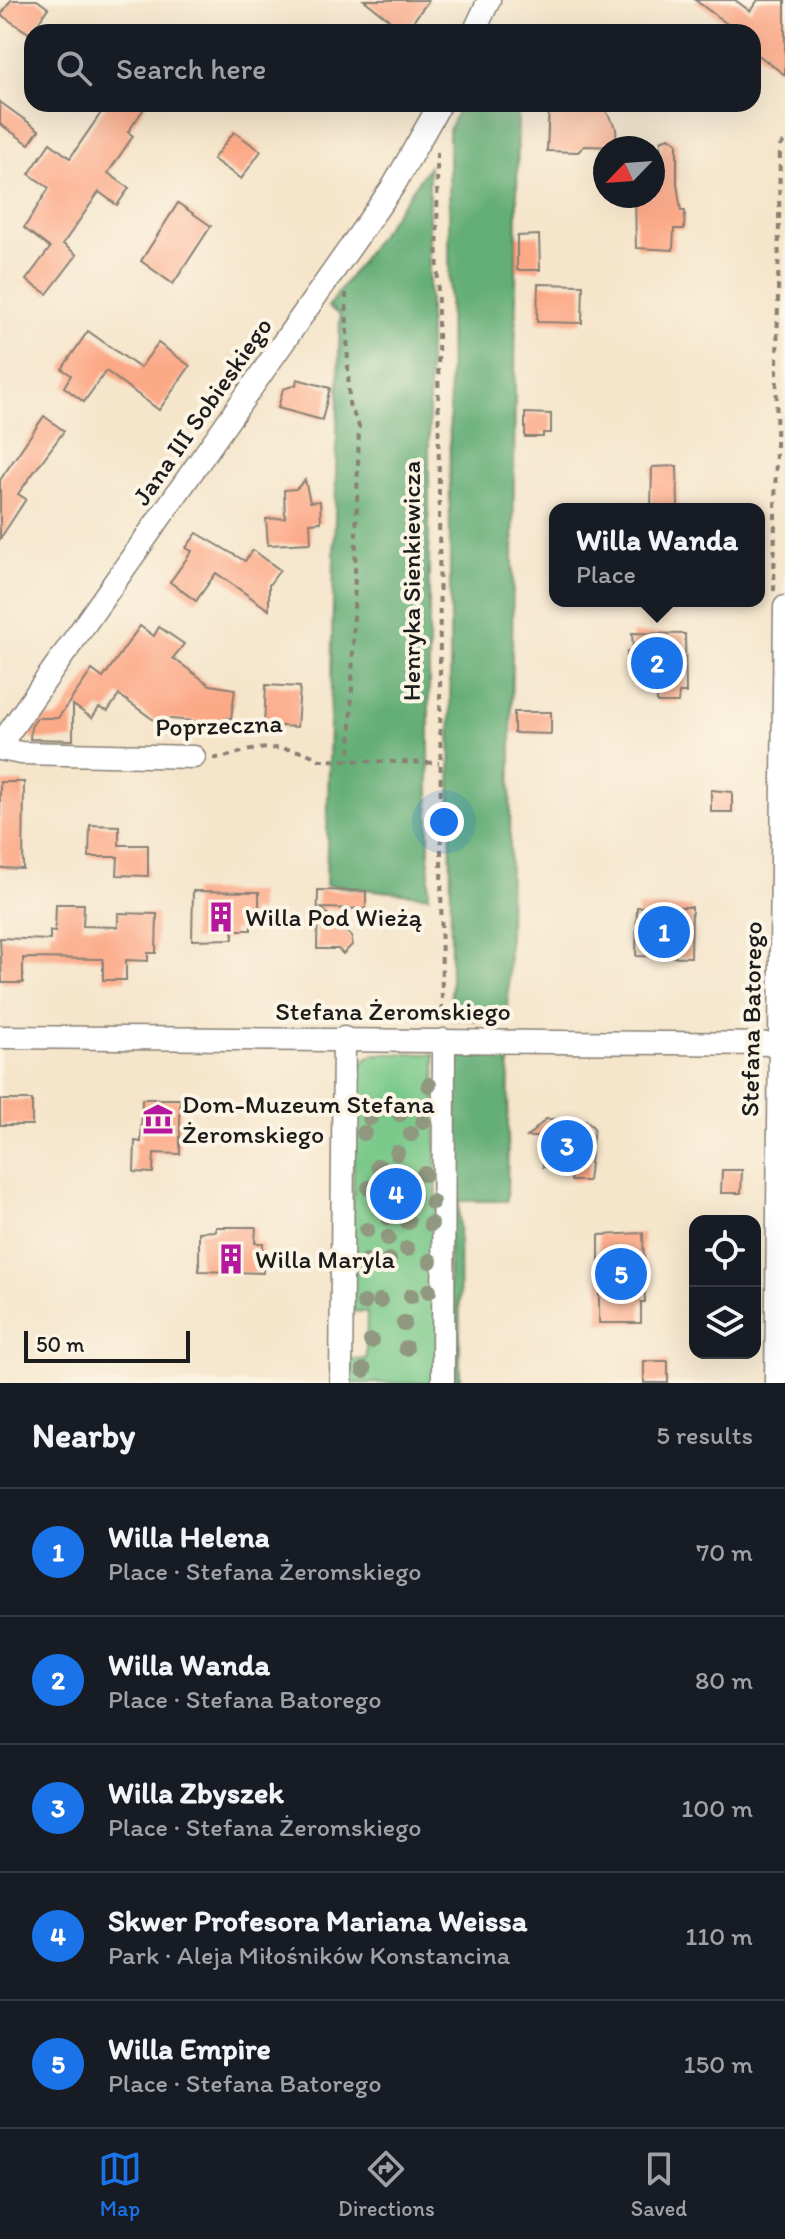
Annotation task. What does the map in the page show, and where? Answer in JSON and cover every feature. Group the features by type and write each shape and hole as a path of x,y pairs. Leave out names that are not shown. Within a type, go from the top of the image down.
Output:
{"street":[{"path":"478,24 489,0"},
{"name":"Jana III Sobieskiego","path":"0,747 394,185 437,112"},
{"name":"Stefana Batorego","path":"776,1383 782,1044 779,600"},
{"name":"Poprzeczna","path":"0,747 21,753 194,757"},
{"name":"Stefana Żeromskiego","path":"0,1037 782,1044"},
{"path":"341,1383 344,1038"},
{"path":"443,1383 444,1040"}],"path":[{"name":"Henryka Sienkiewicza","path":"439,112 442,1016 456,1023 467,1039"},
{"path":"779,600 780,147 785,140"},
{"path":"346,288 349,404 359,426 350,760"},
{"name":"Poprzeczna","path":"194,757 226,758 252,749 307,751 320,760 439,763"}],"green space":[{"path":"457,112 518,112 508,1023 451,1018 449,130"},
{"path":"429,166 429,896 326,885 340,315 328,307"},
{"path":"376,1054 435,1054 439,1383 350,1383 351,1359 366,1359 367,1312 352,1311 354,1077 360,1076 364,1062"},
{"path":"448,1057 509,1057 507,1201 459,1201 460,1383 449,1383"}],"building":[{"path":"11,0 37,0 48,8 37,24 24,24 24,30 1,15"},
{"path":"364,0 429,0 411,24 395,24"},
{"path":"695,0 735,0 750,11 758,0 785,0 785,75 761,57 761,24 727,24"},
{"path":"0,102 39,130 29,144 0,124"},
{"path":"102,112 142,112 128,132 133,136 108,173 129,188 117,205 99,192 63,244 77,255 47,294 26,280 50,248 24,228 49,188 29,174 50,143 70,158"},
{"path":"549,112 607,112 616,128 616,136 593,136 593,146 584,146 578,152 547,151"},
{"path":"234,132 261,151 241,179 213,159"},
{"path":"669,137 677,143 677,184 681,211 685,211 684,229 674,229 673,250 636,248 635,208 665,208 665,139"},
{"path":"178,203 211,226 173,284 141,261"},
{"path":"539,235 540,270 517,270 517,236"},
{"path":"538,284 583,285 582,323 537,322"},
{"path":"88,331 140,368 158,343 190,366 159,410 106,371 84,402 64,387 71,375 62,369"},
{"path":"297,379 330,388 322,420 278,408 283,389 296,385"},
{"path":"525,413 551,414 551,433 543,433 543,437 525,437"},
{"path":"44,416 64,431 18,494 26,499 0,539 0,480"},
{"path":"677,466 678,503 651,503 652,467"},
{"path":"305,480 310,502 320,501 321,522 310,523 311,543 268,545 266,519 285,518 284,490 296,489"},
{"path":"197,533 245,561 253,550 280,570 269,585 269,610 216,573 196,601 170,582 192,551 186,548"},
{"path":"140,626 154,636 159,627 184,644 173,658 210,685 235,689 231,719 225,718 224,724 161,718 158,723 119,695 108,711 99,708 92,718 73,705 73,740 30,739 31,727 37,718 58,718 92,670 103,678"},
{"path":"632,633 685,634 686,693 679,693 678,703 657,703 657,693 649,692 649,684 632,684 632,674 627,674 627,652 633,651"},
{"path":"266,685 300,687 297,727 264,725"},
{"path":"514,712 551,712 551,734 514,733"},
{"path":"0,782 24,782 23,869 0,868"},
{"path":"711,790 732,792 732,812 711,812"},
{"path":"90,825 119,826 119,845 148,845 148,876 117,875 118,857 89,857"},
{"path":"318,890 366,891 366,909 321,908 352,937 352,945 343,954 338,949 317,949"},
{"name":"Willa Pod Wieżą","path":"193,891 259,892 259,912 251,911 251,930 233,930 233,939 192,940"},
{"path":"56,904 84,904 83,926 118,927 118,913 157,914 156,953 148,953 148,961 126,960 126,980 103,980 103,959 23,958 23,983 2,983 0,938 50,940 50,931 55,932"},
{"path":"637,907 692,907 691,957 636,956"},
{"path":"142,1099 180,1099 180,1154 154,1153 153,1173 134,1172 135,1141 141,1142"},
{"path":"0,1100 32,1100 32,1125 0,1125"},
{"path":"546,1119 586,1120 594,1128 588,1181 571,1181 571,1173 560,1173 560,1167 543,1167 540,1137 527,1137"},
{"path":"722,1170 742,1170 741,1193 721,1193"},
{"name":"Willa Maryla","path":"216,1227 256,1227 255,1243 263,1243 263,1273 199,1271 199,1232 216,1231"},
{"path":"643,1233 645,1302 641,1302 641,1323 599,1323 599,1235"},
{"path":"644,1361 668,1361 668,1383 644,1383"}],"place":[{"name":"Willa Wanda","path":"657,663"},
{"name":"Willa Pod Wieżą","path":"221,917"},
{"name":"Willa Helena","path":"664,932"},
{"name":"Dom-Muzeum Stefana Żeromskiego","path":"158,1119"},
{"name":"Willa Zbyszek","path":"567,1146"},
{"name":"Skwer Profesora Mariana Weissa","path":"396,1194"},
{"name":"Willa Maryla","path":"231,1259"},
{"name":"Willa Empire","path":"621,1274"}]}
